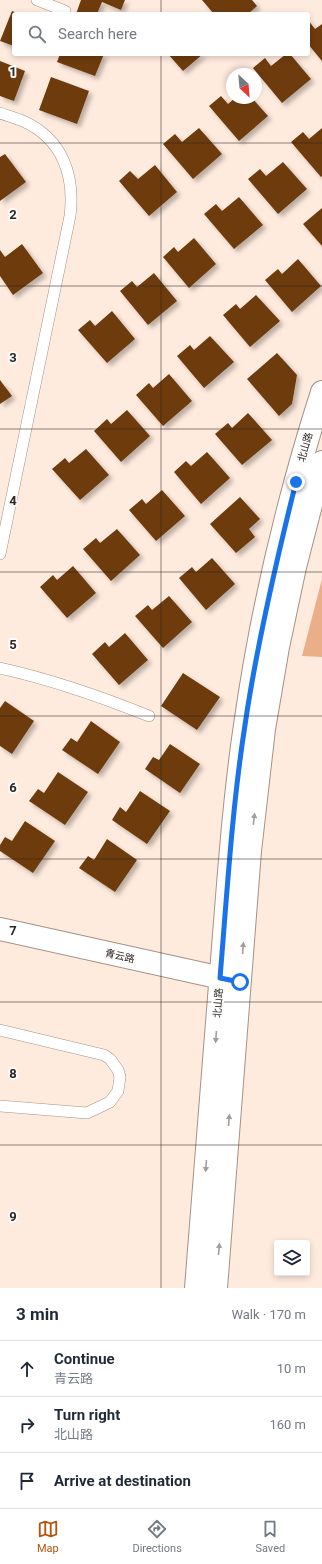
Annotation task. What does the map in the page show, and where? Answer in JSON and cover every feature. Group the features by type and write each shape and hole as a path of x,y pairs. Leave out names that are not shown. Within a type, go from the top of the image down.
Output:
{"street":[{"name":"北山路","path":"216,1288 230,980 231,849 244,726 258,644 276,562 292,496 322,392"},
{"name":"北山路","path":"196,1288 230,980 250,851 264,729 278,647 295,567 322,462"},
{"name":"青云路","path":"0,929 230,980"}],"lane":[{"path":"37,0 65,11"},
{"path":"0,113 25,122 50,140 59,151 65,163 70,176 72,189 70,216 0,554"},
{"path":"0,668 32,676 125,706 149,716"},
{"path":"0,1030 104,1055 110,1058 118,1070 120,1077 118,1091 110,1102 86,1113 0,1106"}],"shaded area":[{"path":"322,579 322,657 302,656"}],"building":[{"path":"81,0 125,0 121,10 102,2 98,12 77,12"},
{"path":"202,0 252,0 257,6 250,12 212,12"},
{"path":"12,11 15,12 12,12 12,45 0,41"},
{"path":"310,23 315,29 322,24 322,61 310,46"},
{"path":"59,56 103,56 95,76 57,62"},
{"path":"170,56 201,56 183,71"},
{"path":"284,56 292,56 311,79 282,103 262,79 262,68 253,68 265,58 271,66"},
{"path":"0,61 25,71 14,101 0,96"},
{"path":"51,77 89,91 77,124 39,110"},
{"path":"221,96 226,102 226,104 257,104 268,116 239,141 209,106"},
{"path":"199,128 222,154 193,179 163,144 175,134 182,142"},
{"path":"322,128 321,177 291,142 303,132 309,139"},
{"path":"5,154 26,182 0,201 0,157"},
{"path":"283,162 307,189 278,214 248,179 260,169 266,176"},
{"path":"155,165 177,192 149,216 119,181 130,171 138,179"},
{"path":"239,197 263,225 234,249 204,214 216,204 222,211"},
{"path":"322,208 322,246 303,224"},
{"path":"194,238 216,264 189,288 163,257 174,247 178,252"},
{"path":"22,244 43,273 13,295 0,276 0,250 5,257"},
{"path":"298,259 321,286 292,312 265,280 278,269 282,274"},
{"path":"154,273 177,301 148,325 120,291 132,281 137,287"},
{"path":"256,295 280,321 250,347 223,315 236,304 240,309"},
{"path":"112,311 135,339 107,363 78,330 90,320 95,326"},
{"path":"210,336 234,362 204,388 177,356 190,345 194,350"},
{"path":"277,353 297,375 292,404 279,416 247,379"},
{"path":"169,374 192,401 163,426 136,395 149,383 153,388"},
{"path":"0,380 12,396 0,404"},
{"path":"127,410 150,436 121,462 94,431 107,419 111,424"},
{"path":"248,413 272,440 242,465 215,434 228,423 232,428"},
{"path":"86,449 109,475 80,500 52,469 65,458 69,463"},
{"path":"207,452 230,478 201,504 174,472 186,461 191,466"},
{"path":"162,490 185,516 156,541 129,510 142,499 146,504"},
{"path":"240,497 260,519 249,529 255,537 236,553 210,524"},
{"path":"117,529 140,555 111,581 83,549 96,538 100,543"},
{"path":"212,558 235,584 206,610 179,578 192,567 196,572"},
{"path":"73,566 96,593 67,618 40,587 53,575 57,580"},
{"path":"169,596 192,622 163,648 135,616 148,605 152,610"},
{"path":"125,633 148,660 119,685 92,654 105,642 109,647"},
{"path":"183,673 220,697 197,730 161,706"},
{"path":"5,701 34,721 12,754 0,746 0,708"},
{"path":"91,721 120,742 98,774 62,750 71,738 77,742"},
{"path":"170,744 200,764 180,793 145,769 153,757 159,760"},
{"path":"58,772 88,792 65,825 29,801 38,789 44,793"},
{"path":"140,791 170,811 147,844 112,820 120,807 126,812"},
{"path":"25,821 55,841 33,873 0,851 0,845 5,837 12,841"},
{"path":"107,839 137,860 115,892 79,868 88,856 94,860"}],"route":[{"path":"240,982 220,978 231,849 244,726 258,644 276,562 296,482"}]}
